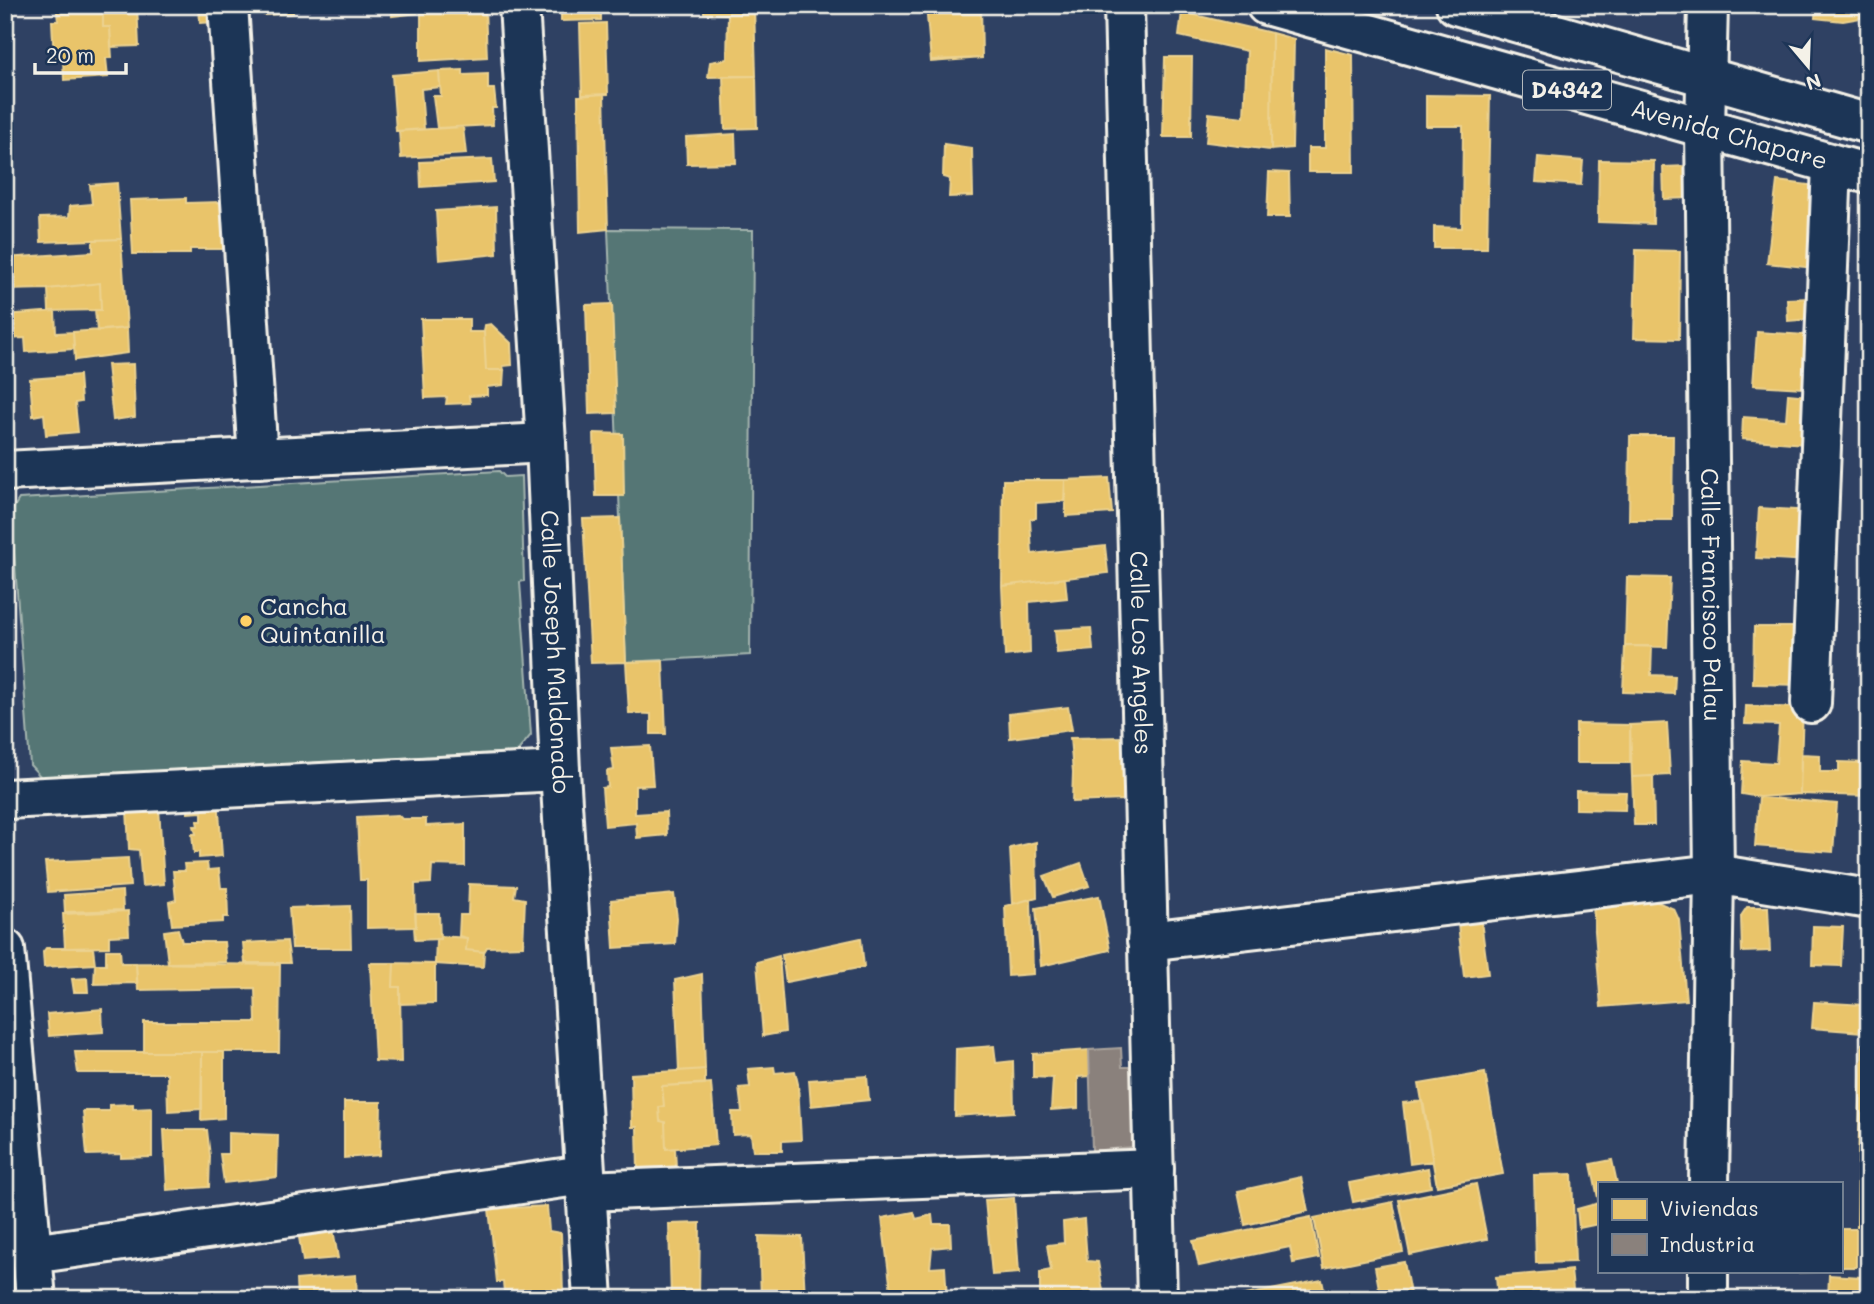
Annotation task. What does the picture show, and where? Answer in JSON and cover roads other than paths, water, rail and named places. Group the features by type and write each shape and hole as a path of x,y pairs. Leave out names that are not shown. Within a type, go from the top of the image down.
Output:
{"street":[{"path":"228,5 258,457"},
{"name":"Calle Joseph Maldonado","path":"519,5 546,443 560,771 593,1299"},
{"name":"Calle Los Angeles","path":"1124,5 1157,1299"},
{"name":"Avenida Chapare","path":"1266,5 1869,174"},
{"name":"Avenida Chapare","path":"1456,5 1869,124"},
{"name":"Calle Francisco Palau","path":"1708,5 1705,128 1714,874 1709,1182"},
{"path":"1811,703 1832,164"},
{"path":"5,471 546,443"},
{"path":"5,799 560,771"},
{"path":"1147,941 1714,874 1869,899"},
{"path":"5,949 13,1153 32,1254 36,1299"},
{"path":"32,1254 585,1183 1154,1169"},
{"path":"1707,1299 1708,1272"}],"place":[{"name":"Cancha Quintanilla","path":"246,621"}]}
